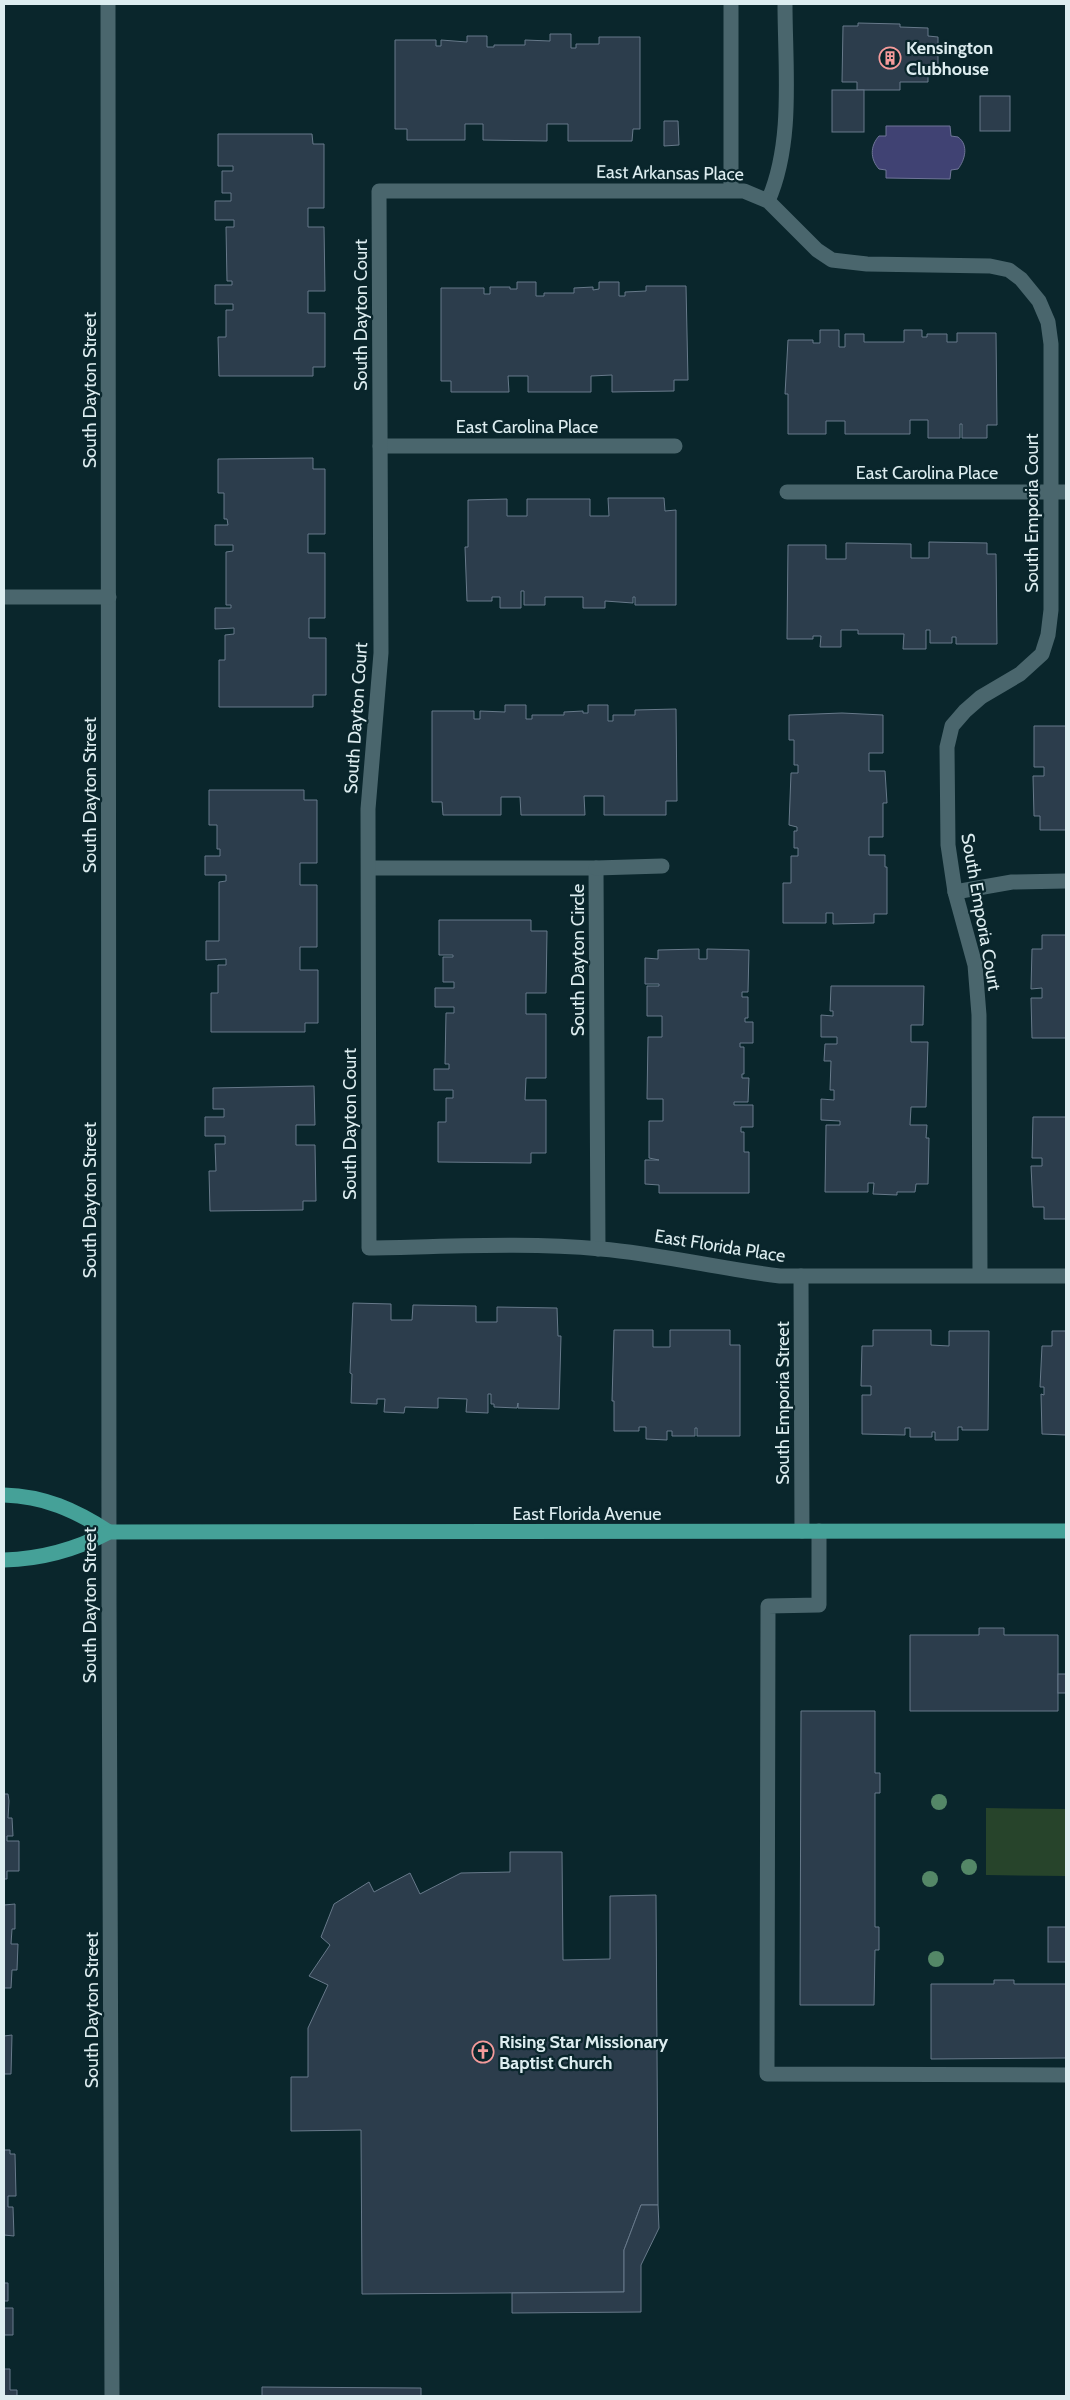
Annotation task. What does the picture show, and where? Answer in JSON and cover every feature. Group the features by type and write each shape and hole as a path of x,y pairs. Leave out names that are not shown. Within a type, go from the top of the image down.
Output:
{"main road":[{"path":"4,1495 27,1496 61,1505 83,1515 109,1532"},
{"name":"East Florida Avenue","path":"4,1560 54,1554 109,1532 648,1533 1066,1531"}],"street":[{"name":"South Dayton Street","path":"108,4 109,1532 112,2396"},
{"path":"731,4 731,190"},
{"path":"768,201 776,183 783,146 785,4"},
{"name":"East Arkansas Place","path":"379,191 731,190 751,193 768,201 817,250 832,260 868,264 999,266 1021,279"},
{"name":"South Dayton Court","path":"369,1248 368,790 378,703 381,653 379,191"},
{"name":"South Emporia Court","path":"980,1276 979,1014 975,965 955,892 947,824 948,740 952,726 965,711 981,698 1020,674 1031,665 1045,648 1051,610 1050,334 1045,313 1021,279"},
{"name":"East Carolina Place","path":"380,446 675,446"},
{"name":"East Carolina Place","path":"788,492 1066,492"},
{"path":"4,597 109,597"},
{"path":"596,868 662,866"},
{"name":"South Dayton Circle","path":"369,868 596,868 598,1248"},
{"path":"955,892 1012,882 1066,881"},
{"name":"East Florida Place","path":"369,1248 542,1246 598,1248 637,1252 768,1274 801,1276 1066,1276"},
{"name":"South Emporia Street","path":"801,1276 802,1531"},
{"path":"818,1531 819,1605 768,1606 767,2074 1066,2075"}],"green space":[{"path":"986,1808 1066,1809 1066,1876 986,1875"}],"water":[{"path":"886,126 950,126 951,136 958,137 965,148 965,153 958,169 951,170 950,179 886,178 886,170 879,169 874,161 872,152 879,136 886,136"}],"building":[{"name":"Kensington Clubhouse","path":"858,23 900,24 900,27 928,28 928,36 938,37 938,73 928,73 928,82 900,82 900,90 857,90 857,82 842,82 843,26 858,26"},
{"path":"550,34 571,34 571,48 576,48 576,44 599,44 599,37 640,37 640,129 633,129 632,141 568,141 568,124 547,124 547,141 483,140 483,124 465,124 465,140 407,140 407,129 395,129 395,40 436,40 436,46 441,46 441,40 467,42 467,36 487,36 487,47 494,47 494,45 525,45 525,40 550,41"},
{"path":"832,90 864,90 864,132 832,132"},
{"path":"980,96 1010,96 1010,131 980,131"},
{"path":"664,121 678,121 679,145 664,146"},
{"path":"218,134 312,134 313,144 324,144 324,208 308,208 308,227 324,227 325,291 308,291 308,313 325,313 325,367 313,367 313,376 219,376 218,337 226,337 226,310 233,310 233,304 215,304 215,285 232,285 232,281 227,281 226,227 234,227 234,220 215,220 215,201 231,201 231,193 222,193 222,171 233,171 233,166 218,166"},
{"path":"517,282 536,282 536,296 544,296 544,293 574,293 574,288 593,287 593,290 599,289 599,282 619,282 619,296 625,296 625,292 646,291 646,286 686,286 688,380 674,380 674,391 612,392 612,375 591,376 591,392 528,392 528,376 508,376 509,392 451,392 451,381 441,381 441,288 484,288 484,294 490,294 490,287 517,289"},
{"path":"820,330 839,330 839,347 845,347 845,334 864,334 864,342 904,342 904,330 922,330 922,337 927,337 927,334 947,334 947,342 957,342 957,333 996,333 997,425 987,425 987,438 962,438 962,424 960,424 960,438 928,438 928,420 910,420 910,434 845,434 845,421 826,421 826,434 788,434 788,394 785,394 788,340 813,340 813,343 820,343"},
{"path":"313,458 313,469 325,469 325,534 308,534 308,553 325,553 325,618 309,618 309,638 326,638 326,695 313,695 313,707 219,707 219,660 225,660 225,635 234,634 234,628 215,629 215,608 231,608 231,605 226,605 226,552 233,551 233,545 215,545 215,525 228,525 227,519 224,519 224,493 218,493 218,459"},
{"path":"608,498 664,498 665,511 676,510 676,605 635,605 635,597 633,597 633,603 605,601 605,608 583,608 583,597 545,597 545,605 524,605 524,591 521,591 521,608 500,608 500,597 492,597 492,601 467,601 465,547 468,547 468,500 507,499 507,516 527,516 527,499 590,499 590,516 609,516"},
{"path":"929,542 987,543 987,554 996,554 997,644 956,644 956,637 952,637 952,643 930,643 930,630 926,630 926,649 903,649 904,634 858,634 858,630 841,630 841,647 820,647 821,636 813,636 813,639 787,639 788,545 826,545 826,559 846,559 846,543 911,544 911,558 929,558"},
{"path":"505,705 526,705 526,719 532,719 532,715 564,715 564,712 583,711 583,713 588,713 588,705 608,705 608,721 613,721 613,715 635,715 635,710 676,709 677,801 666,801 666,815 604,815 604,796 584,796 585,815 521,815 520,797 501,797 501,815 443,815 442,802 432,802 432,711 474,711 474,719 480,719 480,711 505,712"},
{"path":"842,713 883,715 883,753 869,753 869,771 885,771 887,803 883,803 883,837 869,837 869,855 885,855 885,867 887,867 887,914 874,914 874,923 833,924 833,913 826,913 826,923 783,923 783,883 791,883 791,856 798,856 798,848 794,848 794,831 797,831 797,827 789,825 791,773 798,773 798,765 794,765 794,740 789,740 789,715"},
{"path":"1034,726 1066,726 1066,830 1040,830 1040,816 1034,816 1033,776 1044,776 1044,767 1034,767"},
{"path":"209,790 304,790 304,800 317,800 317,863 300,863 300,885 317,885 317,947 300,947 300,970 318,970 318,1023 305,1023 305,1032 211,1032 211,993 218,993 218,965 226,965 226,959 206,960 206,941 219,941 219,882 226,881 226,875 205,875 205,856 220,856 220,849 217,849 217,825 209,825"},
{"path":"439,920 531,920 531,931 547,931 546,993 526,993 526,1014 546,1014 546,1078 526,1078 525,1100 546,1100 546,1153 531,1153 531,1163 438,1162 438,1122 446,1122 446,1098 453,1098 453,1090 434,1090 434,1069 449,1069 449,1064 445,1064 446,1013 454,1013 454,1007 435,1007 435,988 454,988 454,982 443,982 443,957 453,957 453,955 439,955"},
{"path":"1042,935 1066,935 1066,1038 1032,1038 1031,998 1042,998 1042,988 1031,989 1032,949 1042,949"},
{"path":"699,949 699,959 707,959 707,949 749,950 748,992 742,992 742,997 748,997 748,1018 745,1018 745,1022 753,1022 753,1043 740,1043 740,1047 744,1047 744,1074 742,1074 742,1078 749,1078 748,1102 734,1102 734,1105 753,1105 753,1127 741,1127 741,1132 744,1132 744,1152 749,1152 749,1193 659,1193 659,1185 645,1184 645,1160 659,1160 649,1158 649,1121 663,1121 663,1099 647,1099 648,1037 662,1037 662,1016 647,1016 647,986 659,986 659,984 645,984 645,958 658,959 658,950"},
{"path":"831,986 924,986 923,1025 911,1025 911,1042 928,1042 926,1107 911,1107 910,1125 927,1125 926,1138 929,1138 928,1184 916,1184 915,1192 897,1192 897,1195 873,1194 874,1183 868,1183 868,1192 825,1192 826,1125 840,1125 840,1121 821,1120 821,1099 834,1100 834,1090 830,1090 831,1061 824,1061 825,1044 837,1044 837,1037 821,1037 821,1015 833,1016 833,1011 830,1011"},
{"path":"314,1086 315,1125 296,1125 296,1145 315,1145 316,1201 303,1201 303,1210 210,1211 209,1171 216,1171 215,1144 225,1144 225,1136 205,1136 205,1117 224,1117 224,1109 213,1109 213,1088"},
{"path":"1033,1117 1066,1117 1066,1219 1044,1219 1044,1207 1033,1207 1031,1166 1042,1166 1042,1158 1032,1158"},
{"path":"353,1303 391,1304 391,1320 412,1320 413,1305 476,1306 476,1322 497,1322 497,1307 557,1308 558,1336 561,1336 559,1409 518,1408 518,1403 517,1408 494,1407 494,1404 491,1404 491,1394 488,1394 488,1413 466,1412 467,1399 438,1398 438,1408 405,1407 404,1413 384,1412 385,1399 377,1399 377,1404 351,1403 352,1374 350,1373"},
{"path":"614,1330 653,1330 653,1347 670,1347 670,1330 730,1330 730,1345 740,1345 740,1436 697,1436 697,1428 695,1428 695,1436 672,1436 672,1431 667,1431 667,1440 646,1439 646,1427 639,1427 639,1431 614,1431 614,1401 612,1401"},
{"path":"873,1330 931,1330 931,1345 949,1346 949,1331 989,1331 988,1430 962,1430 962,1427 958,1427 958,1440 935,1440 935,1432 932,1432 932,1437 910,1437 910,1428 905,1428 905,1435 862,1434 862,1395 871,1395 871,1386 861,1386 862,1346 873,1346"},
{"path":"1052,1331 1066,1331 1066,1435 1042,1434 1041,1394 1044,1395 1044,1387 1040,1387 1042,1346 1052,1346"},
{"path":"979,1628 1004,1628 1004,1635 1058,1635 1058,1711 910,1711 910,1635 979,1635"},
{"path":"1058,1674 1066,1674 1066,1693 1058,1693"},
{"path":"801,1711 875,1711 875,1773 880,1773 880,1793 875,1793 875,1927 879,1927 879,1950 875,1950 874,2005 800,2005"},
{"path":"4,1794 8,1794 8,1818 12,1818 13,1836 7,1836 7,1841 19,1841 19,1871 7,1871 7,1879 4,1879"},
{"name":"Rising Star Missionary Baptist Church","path":"510,1852 562,1852 563,1960 610,1959 610,1896 656,1895 658,2205 641,2205 624,2250 624,2292 362,2294 361,2130 291,2131 291,2077 308,2077 308,2028 328,1985 309,1976 330,1945 321,1937 334,1904 369,1882 374,1892 410,1873 420,1894 461,1873 510,1872"},
{"path":"15,1904 15,1929 12,1929 11,1944 18,1944 17,1970 12,1970 11,1988 4,1988 4,1905"},
{"path":"1048,1927 1066,1927 1066,1962 1048,1962"},
{"path":"994,1980 1014,1980 1014,1984 1066,1984 1066,2058 931,2059 931,1984 994,1984"},
{"path":"12,2035 11,2074 4,2074 4,2036"},
{"path":"4,2150 10,2150 10,2154 15,2154 16,2196 8,2196 8,2207 13,2207 14,2236 4,2235"},
{"path":"641,2205 658,2205 659,2228 641,2265 641,2312 512,2313 512,2293 624,2292 624,2250"},
{"path":"4,2283 8,2283 8,2301 4,2301"},
{"path":"4,2308 13,2308 13,2335 4,2335"},
{"path":"4,2369 10,2369 10,2390 17,2390 17,2396 4,2396"},
{"path":"262,2387 421,2388 421,2396 262,2396"}],"place":[{"name":"Kensington Clubhouse","path":"890,58"},
{"name":"Rising Star Missionary Baptist Church","path":"483,2052"}]}
